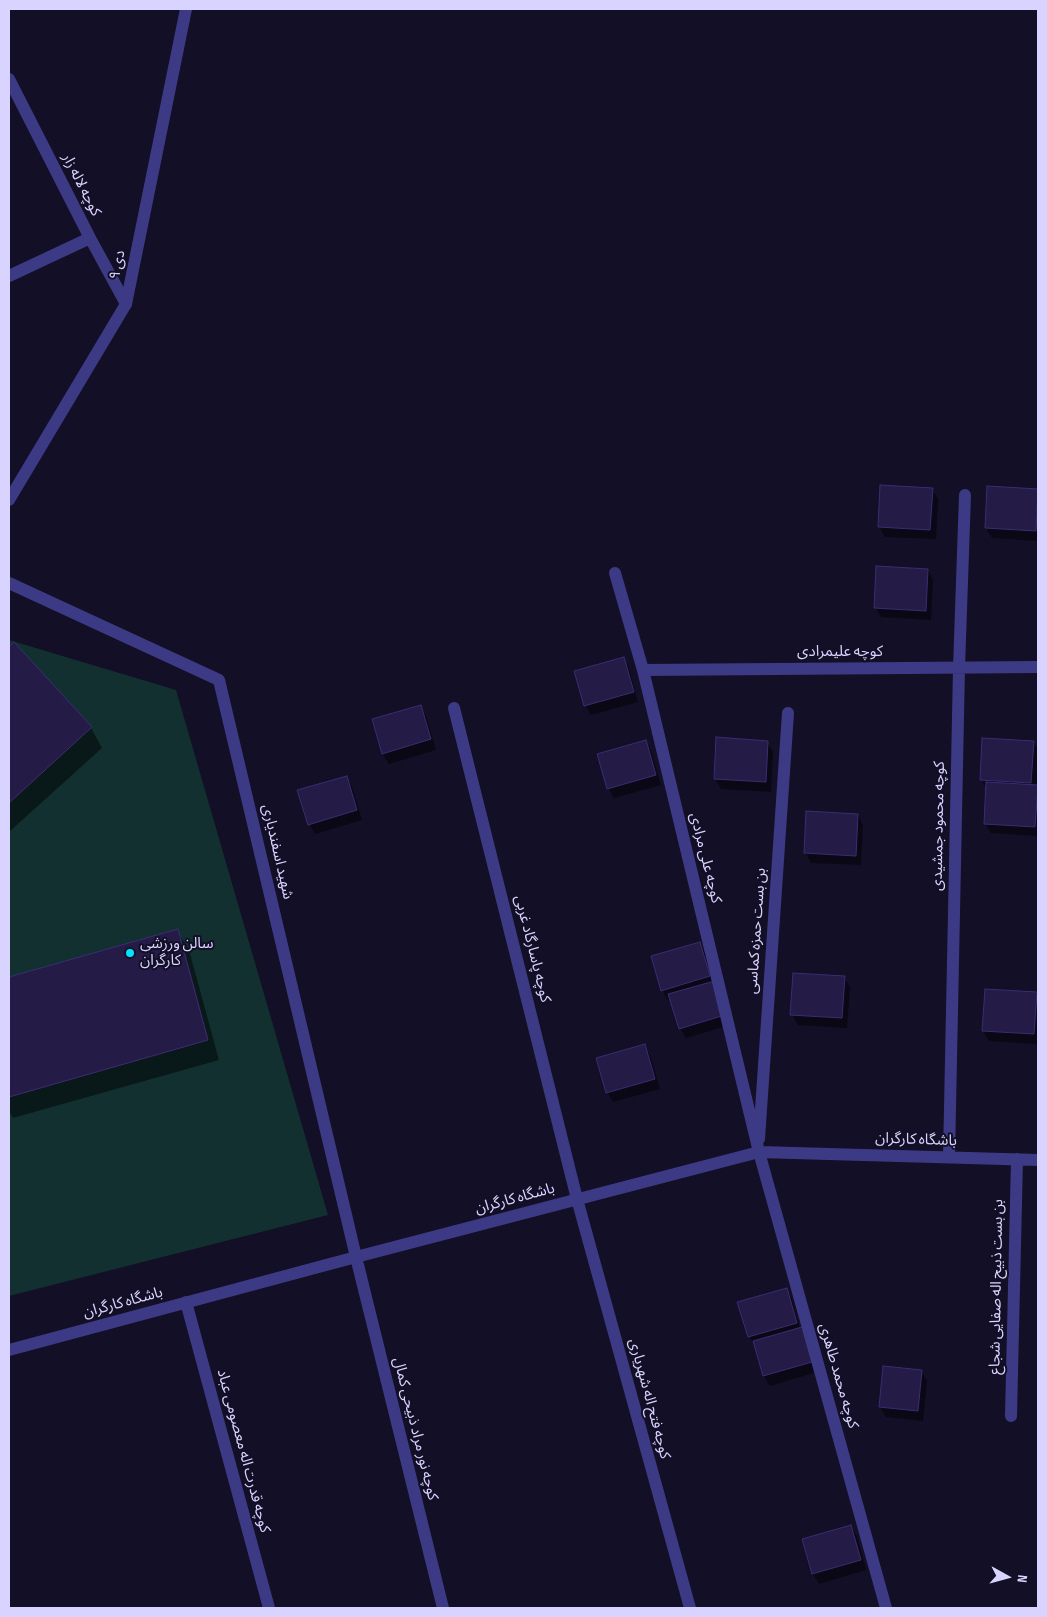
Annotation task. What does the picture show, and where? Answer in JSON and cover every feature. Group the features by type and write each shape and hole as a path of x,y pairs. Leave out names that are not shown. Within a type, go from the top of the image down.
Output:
{"street":[{"name":"۹ دی","path":"9,500 126,304 186,9"},
{"name":"کوچه لاله زار","path":"9,79 126,304"},
{"path":"9,276 90,238"},
{"name":"کوچه محمود جمشیدی","path":"949,1157 958,668 965,495"},
{"name":"کوچه علی مرادی","path":"615,573 643,670 758,1152"},
{"name":"شهید اسفندیاری","path":"9,583 219,680 356,1257"},
{"name":"کوچه علیمرادی","path":"643,670 1038,667"},
{"name":"کوچه پاسارگاد غربی","path":"454,708 577,1199"},
{"name":"بن بست حمزه کماسی","path":"758,1152 788,713"},
{"name":"باشگاه کارگران","path":"9,1350 758,1152 1038,1160"},
{"name":"کوچه محمد طاهری","path":"758,1152 886,1608"},
{"name":"بن بست ذبیح اله صفایی شجاع","path":"1010,1416 1017,1159"},
{"name":"کوچه فتح اله شهریاری","path":"577,1199 690,1608"},
{"name":"کوچه نور مراد ذبیحی کمال","path":"356,1257 443,1608"},
{"name":"کوچه قدرت اله معصومی عباد","path":"186,1302 269,1608"}],"green space":[{"name":"سالن ورزشی کارگران","path":"9,640 176,690 328,1215 9,1296"}],"building":[{"path":"880,485 933,488 930,530 878,527"},
{"path":"987,486 1038,489 1036,531 985,528"},
{"path":"876,566 928,569 926,611 874,608"},
{"path":"14,642 92,727 9,803 9,647"},
{"path":"624,657 634,692 584,706 574,671"},
{"path":"421,705 431,739 382,754 372,719"},
{"path":"716,737 768,741 766,782 714,779"},
{"path":"982,738 1034,741 1031,783 980,780"},
{"path":"646,740 656,775 607,789 597,754"},
{"path":"347,776 357,810 308,825 297,790"},
{"path":"986,782 1038,785 1035,827 984,824"},
{"path":"806,811 858,814 856,856 804,853"},
{"path":"178,929 208,1040 9,1097 9,977"},
{"path":"700,942 710,976 661,991 651,956"},
{"path":"793,973 845,976 842,1018 790,1015"},
{"path":"718,980 728,1014 679,1029 668,994"},
{"path":"985,989 1037,992 1034,1034 982,1031"},
{"path":"645,1044 655,1079 606,1093 596,1058"},
{"path":"787,1288 797,1323 748,1337 737,1302"},
{"path":"802,1327 812,1362 763,1376 753,1341"},
{"path":"883,1366 922,1370 918,1411 879,1407"},
{"path":"851,1525 861,1560 812,1574 802,1539"}],"place":[{"name":"سالن ورزشی کارگران","path":"130,953"}]}
